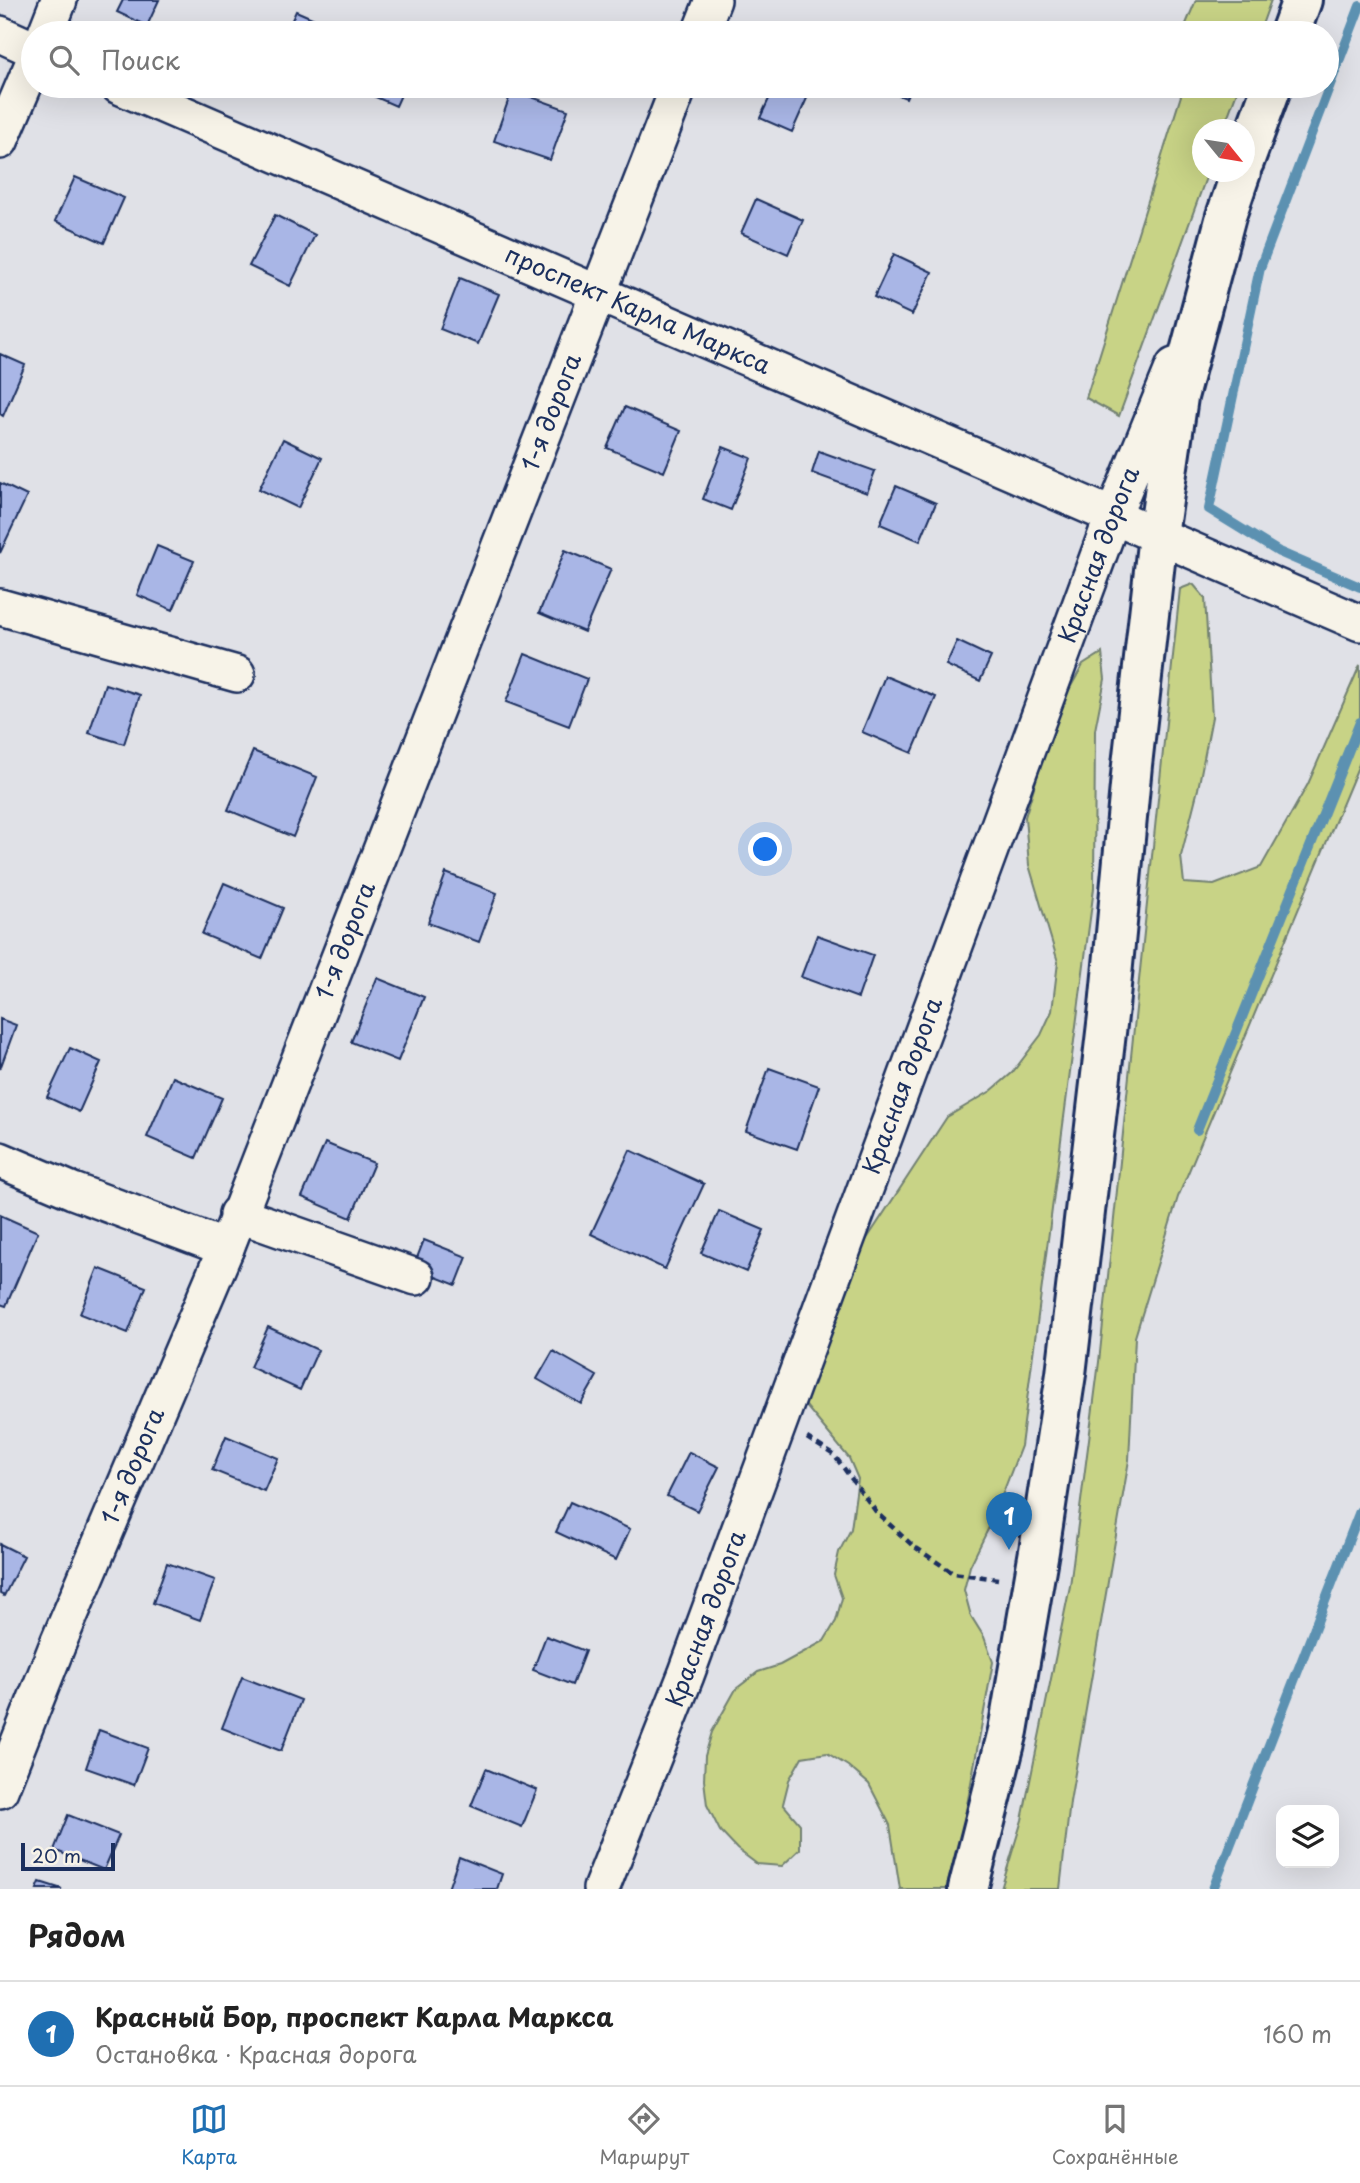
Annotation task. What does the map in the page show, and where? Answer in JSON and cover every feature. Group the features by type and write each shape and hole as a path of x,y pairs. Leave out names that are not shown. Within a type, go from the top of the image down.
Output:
{"main road":[{"path":"1294,21 1302,0"},
{"path":"1255,132 1268,98"},
{"path":"968,1889 1008,1731 1066,1374 1109,1007 1132,765 1158,536 1178,397 1238,182"}],"street":[{"path":"51,21 59,0"},
{"path":"705,21 713,0"},
{"path":"0,34 21,44"},
{"path":"0,141 21,92"},
{"name":"проспект Карла Маркса","path":"147,98 1360,624"},
{"name":"1-я дорога","path":"0,1790 59,1641 226,1248 674,98"},
{"name":"Красная дорога","path":"601,1889 686,1675 1113,516 1208,284"},
{"path":"0,607 237,674"},
{"path":"0,1160 73,1191 226,1248"},
{"path":"237,1214 415,1277"}],"path":[{"path":"779,1422 834,1455 877,1513 912,1545 953,1573 999,1580"}],"green space":[{"path":"1196,0 1271,0 1263,21 1187,21"},
{"path":"1180,98 1235,98 1227,119 1192,119 1192,182 1204,182 1119,416 1086,398"},
{"path":"1193,584 1205,598 1212,717 1181,856 1184,883 1214,885 1261,867 1308,784 1360,665 1360,762 1178,1197 1135,1337 1129,1460 1070,1802 1060,1889 1001,1889 1022,1820 1070,1586 1099,1362 1180,589"},
{"path":"1102,653 1105,679 1095,730 1094,888 1021,1446 993,1519 970,1566 964,1590 971,1616 984,1637 993,1662 963,1827 946,1889 900,1889 890,1825 869,1784 827,1753 802,1757 789,1780 783,1804 800,1824 800,1849 782,1866 757,1864 737,1849 720,1831 707,1805 705,1756 712,1732 736,1689 758,1672 780,1665 824,1641 836,1621 842,1598 834,1575 839,1552 851,1529 858,1479 849,1458 801,1400 855,1257 947,1117 991,1091 1012,1073 1041,1035 1052,1011 1058,962 1029,865 1025,817 1057,711 1083,665"}],"building":[{"path":"123,0 159,0 149,21 136,21 117,12"},
{"path":"296,11 319,21 291,21"},
{"path":"378,98 400,98 396,106"},
{"path":"509,98 534,98 568,110 550,160 494,141"},
{"path":"769,98 807,98 792,132 760,118"},
{"path":"75,177 124,198 104,243 55,221"},
{"path":"756,199 803,220 788,254 741,233"},
{"path":"275,215 315,235 290,286 249,266"},
{"path":"894,254 932,272 912,315 874,297"},
{"path":"460,278 499,294 478,344 440,329"},
{"path":"0,354 25,365 3,416 0,414"},
{"path":"625,407 681,431 664,472 607,448"},
{"path":"283,439 322,458 298,508 259,489"},
{"path":"723,447 751,458 731,510 703,499"},
{"path":"819,451 875,471 867,493 812,473"},
{"path":"0,483 27,496 0,553"},
{"path":"896,486 936,503 920,541 880,524"},
{"path":"157,546 194,561 173,610 137,595"},
{"path":"565,550 611,569 584,632 539,613"},
{"path":"957,641 991,657 980,681 946,665"},
{"path":"525,654 587,679 569,726 506,702"},
{"path":"885,676 936,697 912,753 862,732"},
{"path":"105,684 140,695 124,744 89,733"},
{"path":"253,751 317,777 293,837 228,810"},
{"path":"446,873 497,893 479,942 428,923"},
{"path":"224,883 283,908 262,959 202,934"},
{"path":"817,935 873,955 858,998 801,977"},
{"path":"377,978 424,997 398,1061 351,1042"},
{"path":"0,1019 16,1025 0,1069"},
{"path":"70,1048 101,1062 79,1112 47,1097"},
{"path":"769,1068 819,1086 797,1149 746,1131"},
{"path":"173,1077 222,1098 196,1158 147,1137"},
{"path":"325,1143 374,1163 351,1218 302,1197"},
{"path":"630,1150 704,1184 665,1269 591,1234"},
{"path":"719,1211 764,1230 746,1272 701,1253"},
{"path":"0,1215 38,1232 6,1306 0,1304"},
{"path":"424,1240 467,1257 456,1285 413,1268"},
{"path":"98,1268 146,1287 128,1333 80,1314"},
{"path":"268,1327 318,1350 300,1390 250,1367"},
{"path":"553,1351 597,1376 581,1404 537,1379"},
{"path":"226,1436 278,1458 264,1491 212,1470"},
{"path":"689,1452 719,1467 697,1511 667,1496"},
{"path":"570,1502 630,1529 616,1560 556,1532"},
{"path":"0,1544 24,1556 4,1596 0,1594"},
{"path":"167,1563 215,1580 200,1620 153,1603"},
{"path":"546,1636 585,1651 572,1685 533,1670"},
{"path":"242,1677 301,1700 281,1751 222,1728"},
{"path":"99,1730 148,1748 134,1785 86,1768"},
{"path":"486,1769 537,1790 522,1827 471,1806"},
{"path":"68,1815 119,1835 104,1870 54,1850"},
{"path":"459,1857 502,1874 497,1889 448,1889"},
{"path":"40,1882 62,1889 37,1889"}],"waterway":[{"path":"1339,61 1360,6"},
{"path":"1325,98 1260,268 1209,509 1279,552 1360,587"},
{"path":"1197,1130 1360,722"},
{"path":"1213,1889 1360,1511"}],"place":[{"name":"Красный Бор, проспект Карла Маркса","path":"1009,1550"}]}
